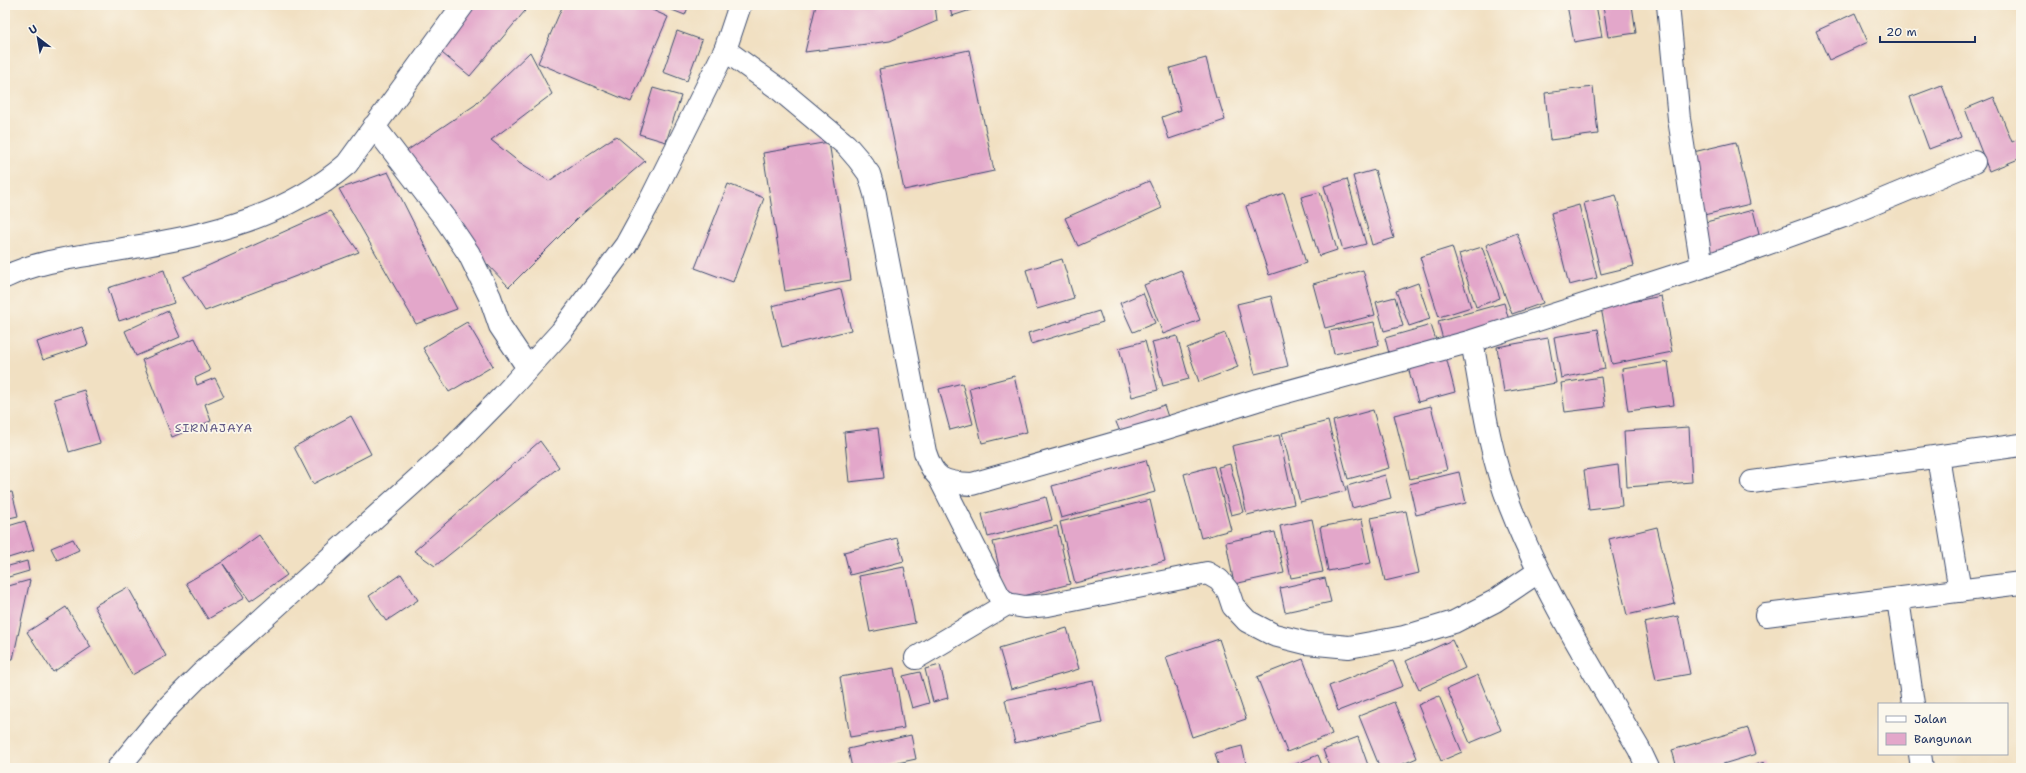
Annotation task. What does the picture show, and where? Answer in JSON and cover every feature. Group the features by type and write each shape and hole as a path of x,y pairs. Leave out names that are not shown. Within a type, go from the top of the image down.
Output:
{"street":[{"path":"5,277 49,261 170,242 250,221 305,194 329,179 346,164 464,5"},
{"path":"118,768 170,705 200,675 452,448 561,332 626,245 650,201 725,50 740,5"},
{"path":"1668,5 1679,118 1702,267"},
{"path":"725,50 779,89 846,145 869,174 876,194 925,452 930,467 940,479 992,586 1007,604 1024,607 1048,605 1207,573 1219,580 1228,591 1233,606 1247,620 1274,635 1306,642 1350,647 1404,638 1454,622 1495,601 1538,572"},
{"path":"374,126 446,220 469,254 490,297 500,326 528,368"},
{"path":"940,479 956,484 972,484 1157,431 1256,400 1472,341 1702,267 1844,216 1974,162"},
{"path":"1472,341 1493,454 1509,505 1538,572 1639,749 1648,768"},
{"path":"1752,482 2021,445"},
{"path":"1938,457 1960,591"},
{"path":"1766,615 2021,583"},
{"path":"1898,599 1913,703"},
{"path":"916,658 1007,604"},
{"path":"1920,755 1922,768"}],"building":[{"path":"474,5 530,5 470,76 437,49"},
{"path":"563,5 641,5 668,17 631,102 538,63"},
{"path":"659,5 689,5 685,15"},
{"path":"816,5 935,5 937,21 890,41 805,52"},
{"path":"949,5 986,5 952,16"},
{"path":"1567,5 1596,5 1602,37 1574,42"},
{"path":"1603,5 1632,5 1636,33 1608,37"},
{"path":"1855,13 1868,42 1829,60 1816,31"},
{"path":"677,31 702,40 687,81 663,72"},
{"path":"969,50 994,171 904,190 879,69"},
{"path":"530,52 552,94 491,140 519,162 549,181 616,136 645,161 579,217 509,287 485,262 399,156 475,105"},
{"path":"1206,58 1216,98 1218,98 1225,120 1169,139 1162,117 1181,110 1170,68"},
{"path":"1942,85 1961,137 1929,149 1910,97"},
{"path":"1593,87 1598,134 1550,140 1545,93"},
{"path":"653,88 681,96 666,142 639,134"},
{"path":"1994,97 2012,142 2021,138 2021,158 1989,171 1965,109"},
{"path":"829,142 851,280 785,291 763,153"},
{"path":"1736,142 1750,204 1704,215 1689,153"},
{"path":"1375,170 1394,238 1372,245 1353,176"},
{"path":"388,172 457,309 416,324 339,189"},
{"path":"1347,179 1366,244 1343,250 1324,186"},
{"path":"1149,181 1162,208 1078,246 1065,218"},
{"path":"728,184 764,198 733,282 695,268"},
{"path":"1320,192 1337,250 1319,256 1301,197"},
{"path":"1284,193 1306,263 1269,275 1246,206"},
{"path":"1616,195 1634,266 1601,274 1584,203"},
{"path":"1579,205 1597,278 1569,285 1551,213"},
{"path":"1753,210 1762,245 1711,258 1702,223"},
{"path":"330,211 359,252 205,311 183,277"},
{"path":"1517,233 1543,303 1512,314 1486,245"},
{"path":"1452,247 1471,307 1439,317 1420,257"},
{"path":"1482,247 1500,298 1476,307 1459,254"},
{"path":"1062,259 1074,298 1037,309 1026,270"},
{"path":"164,270 174,303 119,321 108,288"},
{"path":"1181,270 1200,320 1163,334 1144,285"},
{"path":"1363,270 1375,315 1325,328 1313,284"},
{"path":"1418,283 1430,319 1409,326 1396,291"},
{"path":"841,289 851,330 782,347 772,306"},
{"path":"1143,293 1155,323 1133,332 1120,303"},
{"path":"1271,296 1288,366 1255,374 1237,304"},
{"path":"1661,296 1672,352 1612,364 1601,308"},
{"path":"1395,297 1403,326 1384,331 1376,302"},
{"path":"1504,303 1510,324 1444,343 1438,321"},
{"path":"168,311 180,337 136,356 125,331"},
{"path":"1099,311 1103,322 1031,344 1028,333"},
{"path":"467,322 493,366 449,392 423,348"},
{"path":"1374,322 1379,345 1334,354 1329,331"},
{"path":"1431,325 1437,343 1390,357 1385,338"},
{"path":"82,327 88,345 43,360 37,342"},
{"path":"1598,329 1605,369 1561,378 1554,337"},
{"path":"1225,333 1238,367 1199,382 1187,348"},
{"path":"1177,336 1189,379 1163,386 1152,342"},
{"path":"195,338 210,371 195,378 197,385 215,378 224,396 205,404 211,421 172,437 142,360"},
{"path":"1548,338 1556,383 1504,392 1497,347"},
{"path":"1145,341 1158,390 1132,397 1119,348"},
{"path":"1445,353 1455,392 1418,402 1407,364"},
{"path":"1668,362 1674,405 1628,411 1622,369"},
{"path":"1014,376 1027,432 982,443 969,388"},
{"path":"1601,377 1605,407 1565,412 1561,383"},
{"path":"962,383 973,424 950,430 939,389"},
{"path":"84,390 100,443 69,452 54,399"},
{"path":"1164,405 1168,417 1121,434 1116,422"},
{"path":"1431,406 1447,470 1410,479 1394,415"},
{"path":"1373,410 1389,468 1348,479 1333,421"},
{"path":"351,416 371,454 313,484 294,447"},
{"path":"1328,421 1346,491 1300,502 1282,433"},
{"path":"1689,427 1692,482 1627,487 1624,431"},
{"path":"878,428 884,478 849,482 844,432"},
{"path":"1279,435 1294,504 1247,515 1232,446"},
{"path":"540,441 559,467 435,566 414,551"},
{"path":"1146,460 1155,492 1061,518 1052,486"},
{"path":"1230,464 1243,512 1231,515 1218,467"},
{"path":"1618,465 1622,506 1589,510 1584,470"},
{"path":"1214,466 1231,530 1201,538 1184,474"},
{"path":"1459,472 1466,503 1416,515 1409,484"},
{"path":"1385,475 1391,498 1352,508 1347,486"},
{"path":"12,492 18,516 5,519 5,493"},
{"path":"1046,497 1052,520 988,537 982,514"},
{"path":"1150,500 1165,561 1075,583 1060,522"},
{"path":"1406,511 1419,573 1385,581 1371,518"},
{"path":"1312,519 1323,572 1291,578 1280,526"},
{"path":"1362,519 1371,563 1328,571 1320,527"},
{"path":"25,521 34,550 5,559 5,527"},
{"path":"1057,526 1070,584 1007,600 993,542"},
{"path":"1657,527 1675,604 1627,615 1609,539"},
{"path":"1275,532 1284,573 1234,584 1226,542"},
{"path":"259,535 287,575 250,601 223,564 244,598 208,619 186,583 222,562"},
{"path":"897,538 904,561 850,575 844,552"},
{"path":"73,539 79,550 57,560 51,548"},
{"path":"27,561 29,571 5,578 5,567"},
{"path":"904,567 915,623 870,632 859,576"},
{"path":"401,574 418,600 386,621 369,596"},
{"path":"1325,578 1331,602 1285,612 1280,588"},
{"path":"30,580 13,659 5,659 5,587"},
{"path":"128,587 166,656 132,675 94,606"},
{"path":"66,607 91,647 53,672 27,632"},
{"path":"1678,616 1690,674 1656,680 1644,623"},
{"path":"1067,628 1079,669 1011,689 999,648"},
{"path":"1219,639 1246,719 1192,737 1166,657"},
{"path":"1452,640 1465,668 1419,689 1406,661"},
{"path":"1303,659 1332,734 1287,752 1257,677"},
{"path":"1393,661 1403,686 1338,711 1329,686"},
{"path":"940,665 948,698 933,702 925,669"},
{"path":"894,668 904,728 850,737 840,677"},
{"path":"920,672 929,703 912,708 903,676"},
{"path":"1478,675 1501,730 1470,743 1447,689"},
{"path":"1093,681 1102,723 1015,743 1005,700"},
{"path":"1439,696 1462,752 1441,761 1418,705"},
{"path":"1394,702 1417,758 1394,768 1380,768 1359,716"},
{"path":"1748,728 1756,754 1710,768 1677,768 1672,750"},
{"path":"911,735 916,759 874,768 852,768 848,749"},
{"path":"1358,737 1369,768 1330,768 1323,750"},
{"path":"1242,746 1247,768 1219,768 1215,753"},
{"path":"1318,755 1323,768 1286,768"},
{"path":"1764,762 1766,768 1747,768"}],"district":[{"name":"SIRNAJAYA","path":"214,428"}]}
